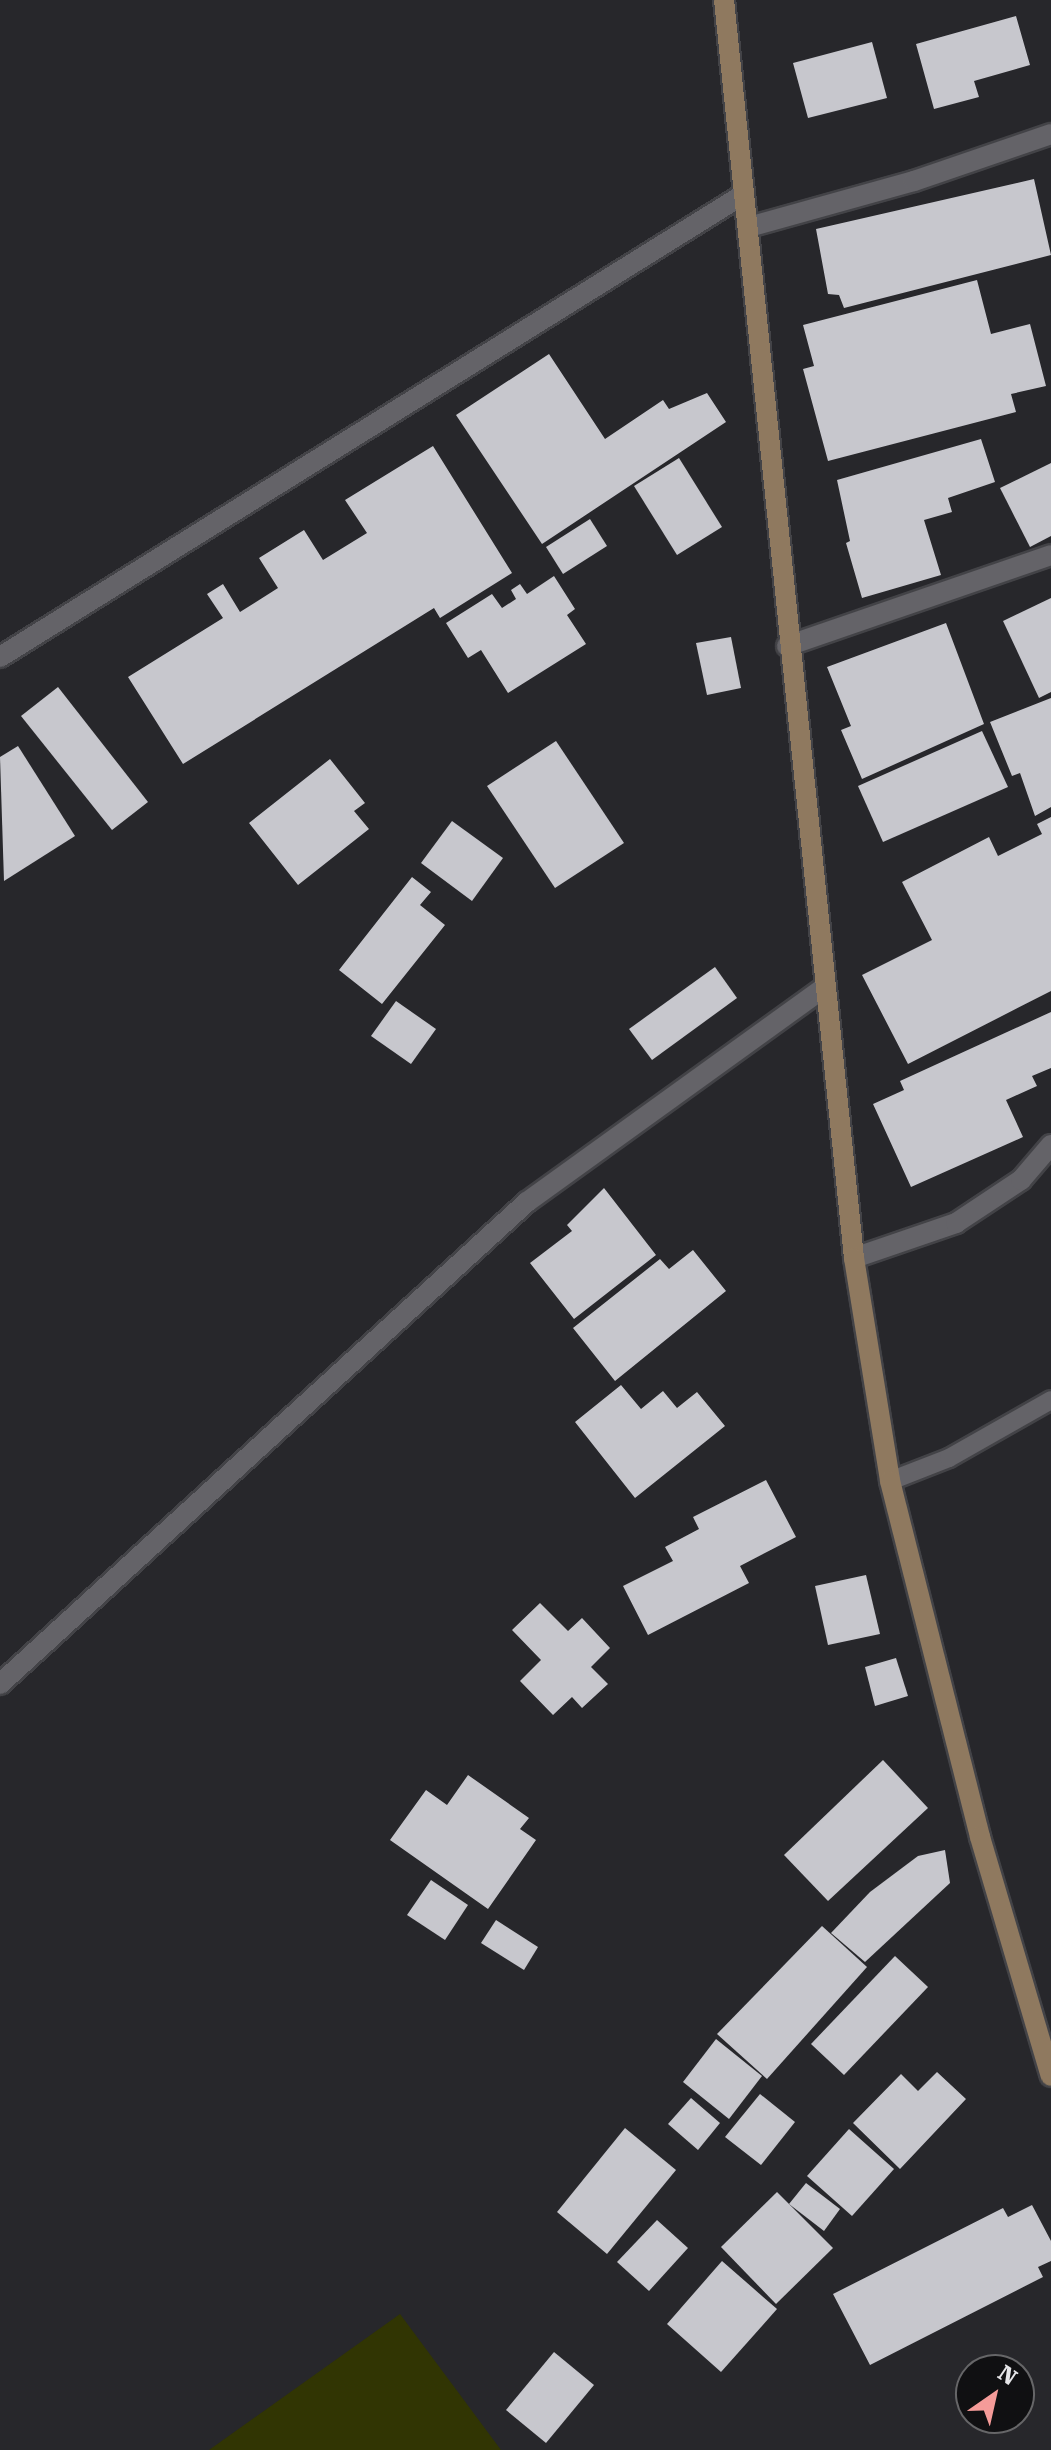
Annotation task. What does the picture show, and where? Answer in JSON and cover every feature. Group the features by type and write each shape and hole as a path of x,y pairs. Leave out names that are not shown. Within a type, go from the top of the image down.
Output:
{"street":[{"path":"724,0 749,227 822,989 854,1258 890,1481 980,1837 1051,2076"},
{"path":"749,227 914,181 1051,134"},
{"path":"0,657 744,194"},
{"path":"787,646 1051,555"},
{"path":"3,1676 527,1202 822,989"},
{"path":"854,1258 956,1223 1021,1180 1051,1145"}],"lane":[{"path":"890,1481 949,1458 1051,1400"}],"green space":[{"path":"400,2314 501,2450 209,2450"}],"building":[{"path":"1016,16 1030,65 974,81 979,97 934,109 916,44"},
{"path":"872,42 887,98 808,118 793,63"},
{"path":"1034,179 1051,255 844,308 839,295 828,294 816,229"},
{"path":"977,280 991,334 1030,324 1046,386 1011,394 1016,412 828,461 803,369 814,366 803,325"},
{"path":"549,354 605,439 663,400 669,409 707,393 726,422 542,544 456,415"},
{"path":"981,439 995,482 948,498 952,512 924,520 941,575 862,598 846,543 850,541 837,480"},
{"path":"433,446 512,573 440,618 434,608 183,764 128,677 223,618 207,594 223,584 240,612 278,588 259,558 304,530 323,560 367,533 345,500"},
{"path":"679,458 722,527 677,555 634,486"},
{"path":"1051,463 1051,536 1030,547 1000,488"},
{"path":"590,519 607,546 563,574 546,547"},
{"path":"554,576 575,609 567,615 586,644 508,693 481,650 468,658 446,623 492,594 502,608 516,599 511,590 520,584 527,594"},
{"path":"1051,598 1051,692 1039,698 1003,621"},
{"path":"946,623 984,724 862,779 841,730 851,726 827,667"},
{"path":"731,637 741,688 707,695 696,643"},
{"path":"58,687 148,802 112,830 21,716"},
{"path":"1051,698 1051,807 1035,816 1020,773 1012,776 990,722"},
{"path":"982,731 1008,787 883,842 858,786"},
{"path":"556,741 624,843 555,888 487,786"},
{"path":"18,746 75,836 4,881 0,757"},
{"path":"330,759 365,803 354,811 369,829 298,885 249,823"},
{"path":"1051,817 1051,991 908,1064 862,975 932,940 902,882 989,837 998,856 1042,834 1037,824"},
{"path":"452,821 503,858 472,901 421,863"},
{"path":"412,877 431,892 420,905 445,925 382,1004 339,970"},
{"path":"715,967 737,998 652,1060 629,1029"},
{"path":"396,1001 436,1029 411,1064 371,1036"},
{"path":"1051,1012 1051,1068 1032,1076 1037,1086 1006,1100 1023,1137 911,1187 873,1104 904,1090 900,1081"},
{"path":"604,1188 656,1255 574,1319 530,1263 572,1231 567,1225"},
{"path":"693,1250 726,1291 615,1381 573,1328 660,1259 669,1269"},
{"path":"621,1385 641,1409 663,1391 677,1408 697,1392 725,1426 635,1498 575,1422"},
{"path":"766,1480 796,1537 740,1566 749,1583 648,1635 623,1586 673,1561 665,1547 699,1529 693,1517"},
{"path":"866,1575 880,1634 828,1645 815,1586"},
{"path":"540,1603 568,1631 582,1618 610,1648 591,1667 608,1684 582,1708 572,1697 553,1715 520,1681 541,1660 512,1630"},
{"path":"896,1658 908,1696 875,1706 865,1667"},
{"path":"883,1760 928,1808 828,1901 784,1855"},
{"path":"468,1775 529,1818 520,1829 536,1840 488,1909 390,1840 426,1790 447,1805"},
{"path":"945,1850 950,1883 865,1962 831,1933 870,1892 918,1856"},
{"path":"431,1880 468,1905 445,1940 407,1915"},
{"path":"496,1920 538,1947 524,1970 481,1943"},
{"path":"822,1926 867,1967 767,2079 717,2034"},
{"path":"895,1956 928,1987 844,2075 811,2044"},
{"path":"716,2039 762,2076 729,2119 683,2082"},
{"path":"937,2072 966,2099 900,2169 853,2123 901,2074 918,2091"},
{"path":"760,2094 795,2122 761,2165 725,2137"},
{"path":"691,2098 720,2123 698,2150 668,2124"},
{"path":"625,2128 676,2170 607,2254 557,2212"},
{"path":"849,2129 894,2169 852,2216 807,2176"},
{"path":"806,2183 840,2209 824,2231 789,2204"},
{"path":"777,2192 833,2248 776,2304 721,2247"},
{"path":"1032,2205 1051,2241 1051,2261 1038,2267 1043,2277 870,2365 833,2294 1003,2208 1008,2217"},
{"path":"657,2220 688,2248 649,2291 617,2262"},
{"path":"722,2261 777,2309 721,2372 667,2324"},
{"path":"554,2352 594,2385 546,2443 506,2410"}]}
